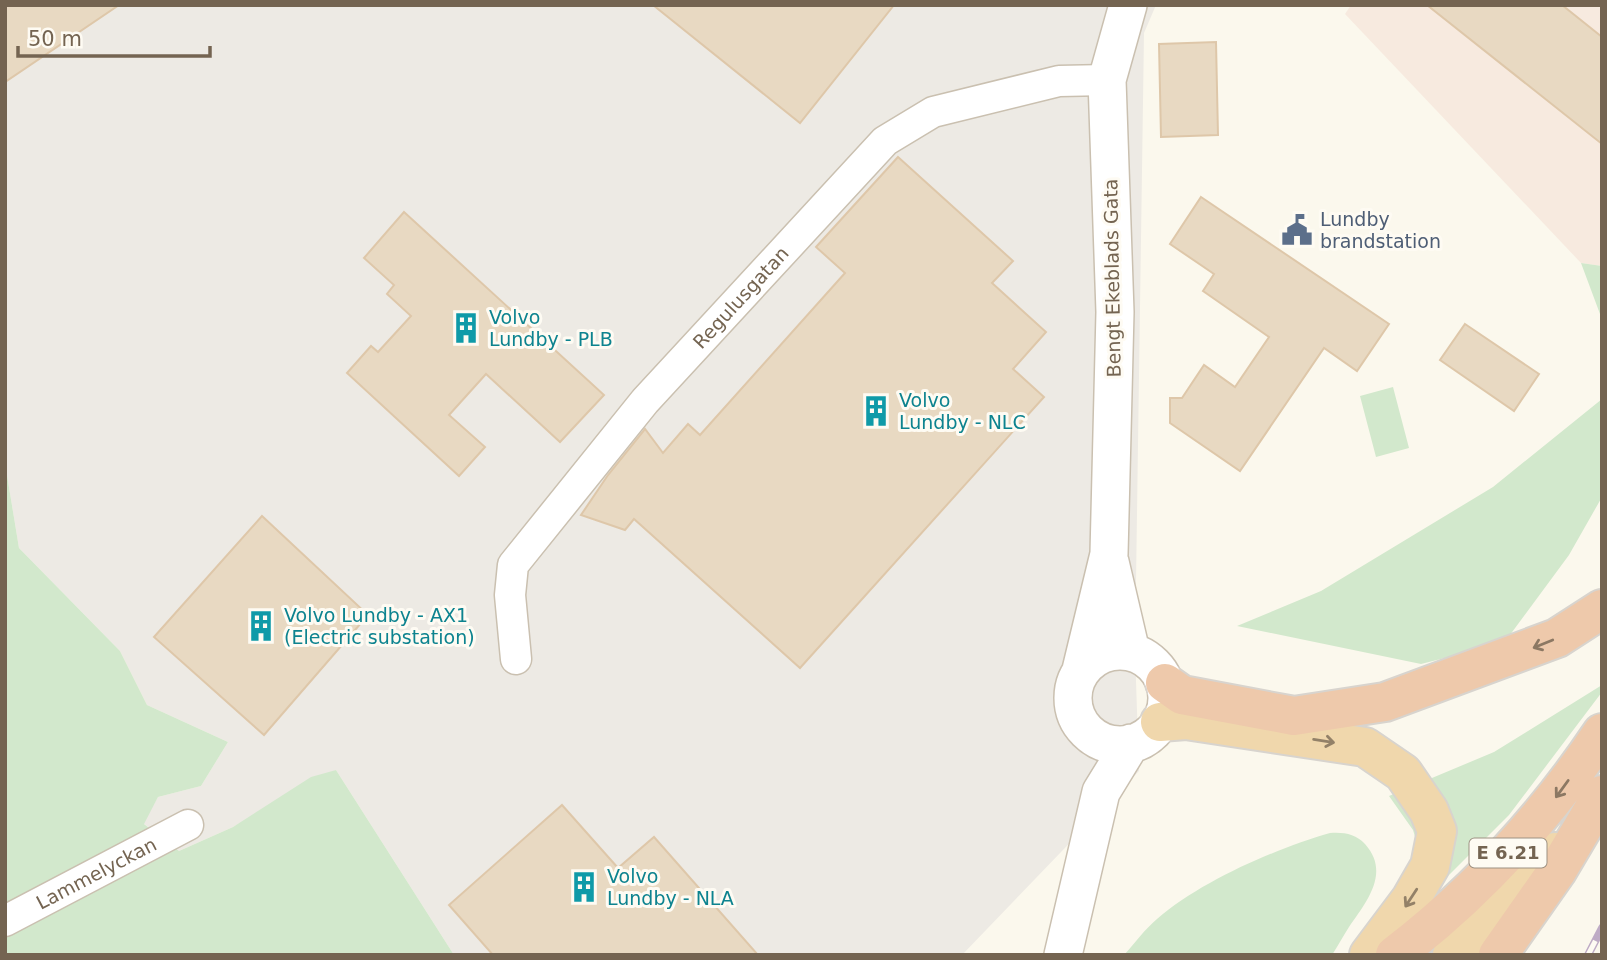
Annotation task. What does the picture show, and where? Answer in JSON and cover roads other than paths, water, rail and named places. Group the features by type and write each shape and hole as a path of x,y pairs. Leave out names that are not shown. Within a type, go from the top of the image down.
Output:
{"highway":[{"path":"1165,683 1182,695 1294,716 1385,702 1557,638 1602,609"},
{"path":"1129,735 1186,720 1365,747 1403,773 1429,811 1437,831 1430,866 1411,899 1369,955"},
{"name":"E 6.21","path":"1395,955 1471,890 1516,844 1556,798 1602,733"},
{"path":"1503,946 1557,871 1595,804"},
{"name":"E 6.21","path":"1452,955 1499,912 1595,804"}],"street":[{"name":"Bengt Ekeblads Gata","path":"1128,5 1107,80 1115,312 1109,554 1082,670 1074,684 1076,715 1084,728 1129,735"},
{"name":"Regulusgatan","path":"516,659 510,595 513,565 645,401 885,141 933,111 1059,81 1107,80"},
{"name":"Bengt Ekeblads Gata","path":"1109,554 1131,652"},
{"path":"1063,955 1101,792 1129,735 1167,703 1165,683 1157,669 1145,658 1131,652 1103,653 1082,670"},
{"name":"Lammelyckan","path":"5,921 188,825"}],"railway":[{"path":"1588,955 1602,928"}],"place":[{"name":"Lundby brandstation","path":"1297,230"},
{"name":"Volvo Lundby - PLB","path":"466,328"},
{"name":"Volvo Lundby - NLC","path":"876,411"},
{"name":"Volvo Lundby - AX1 (Electric substation)","path":"261,626"},
{"name":"Volvo Lundby - NLA","path":"584,887"}]}
